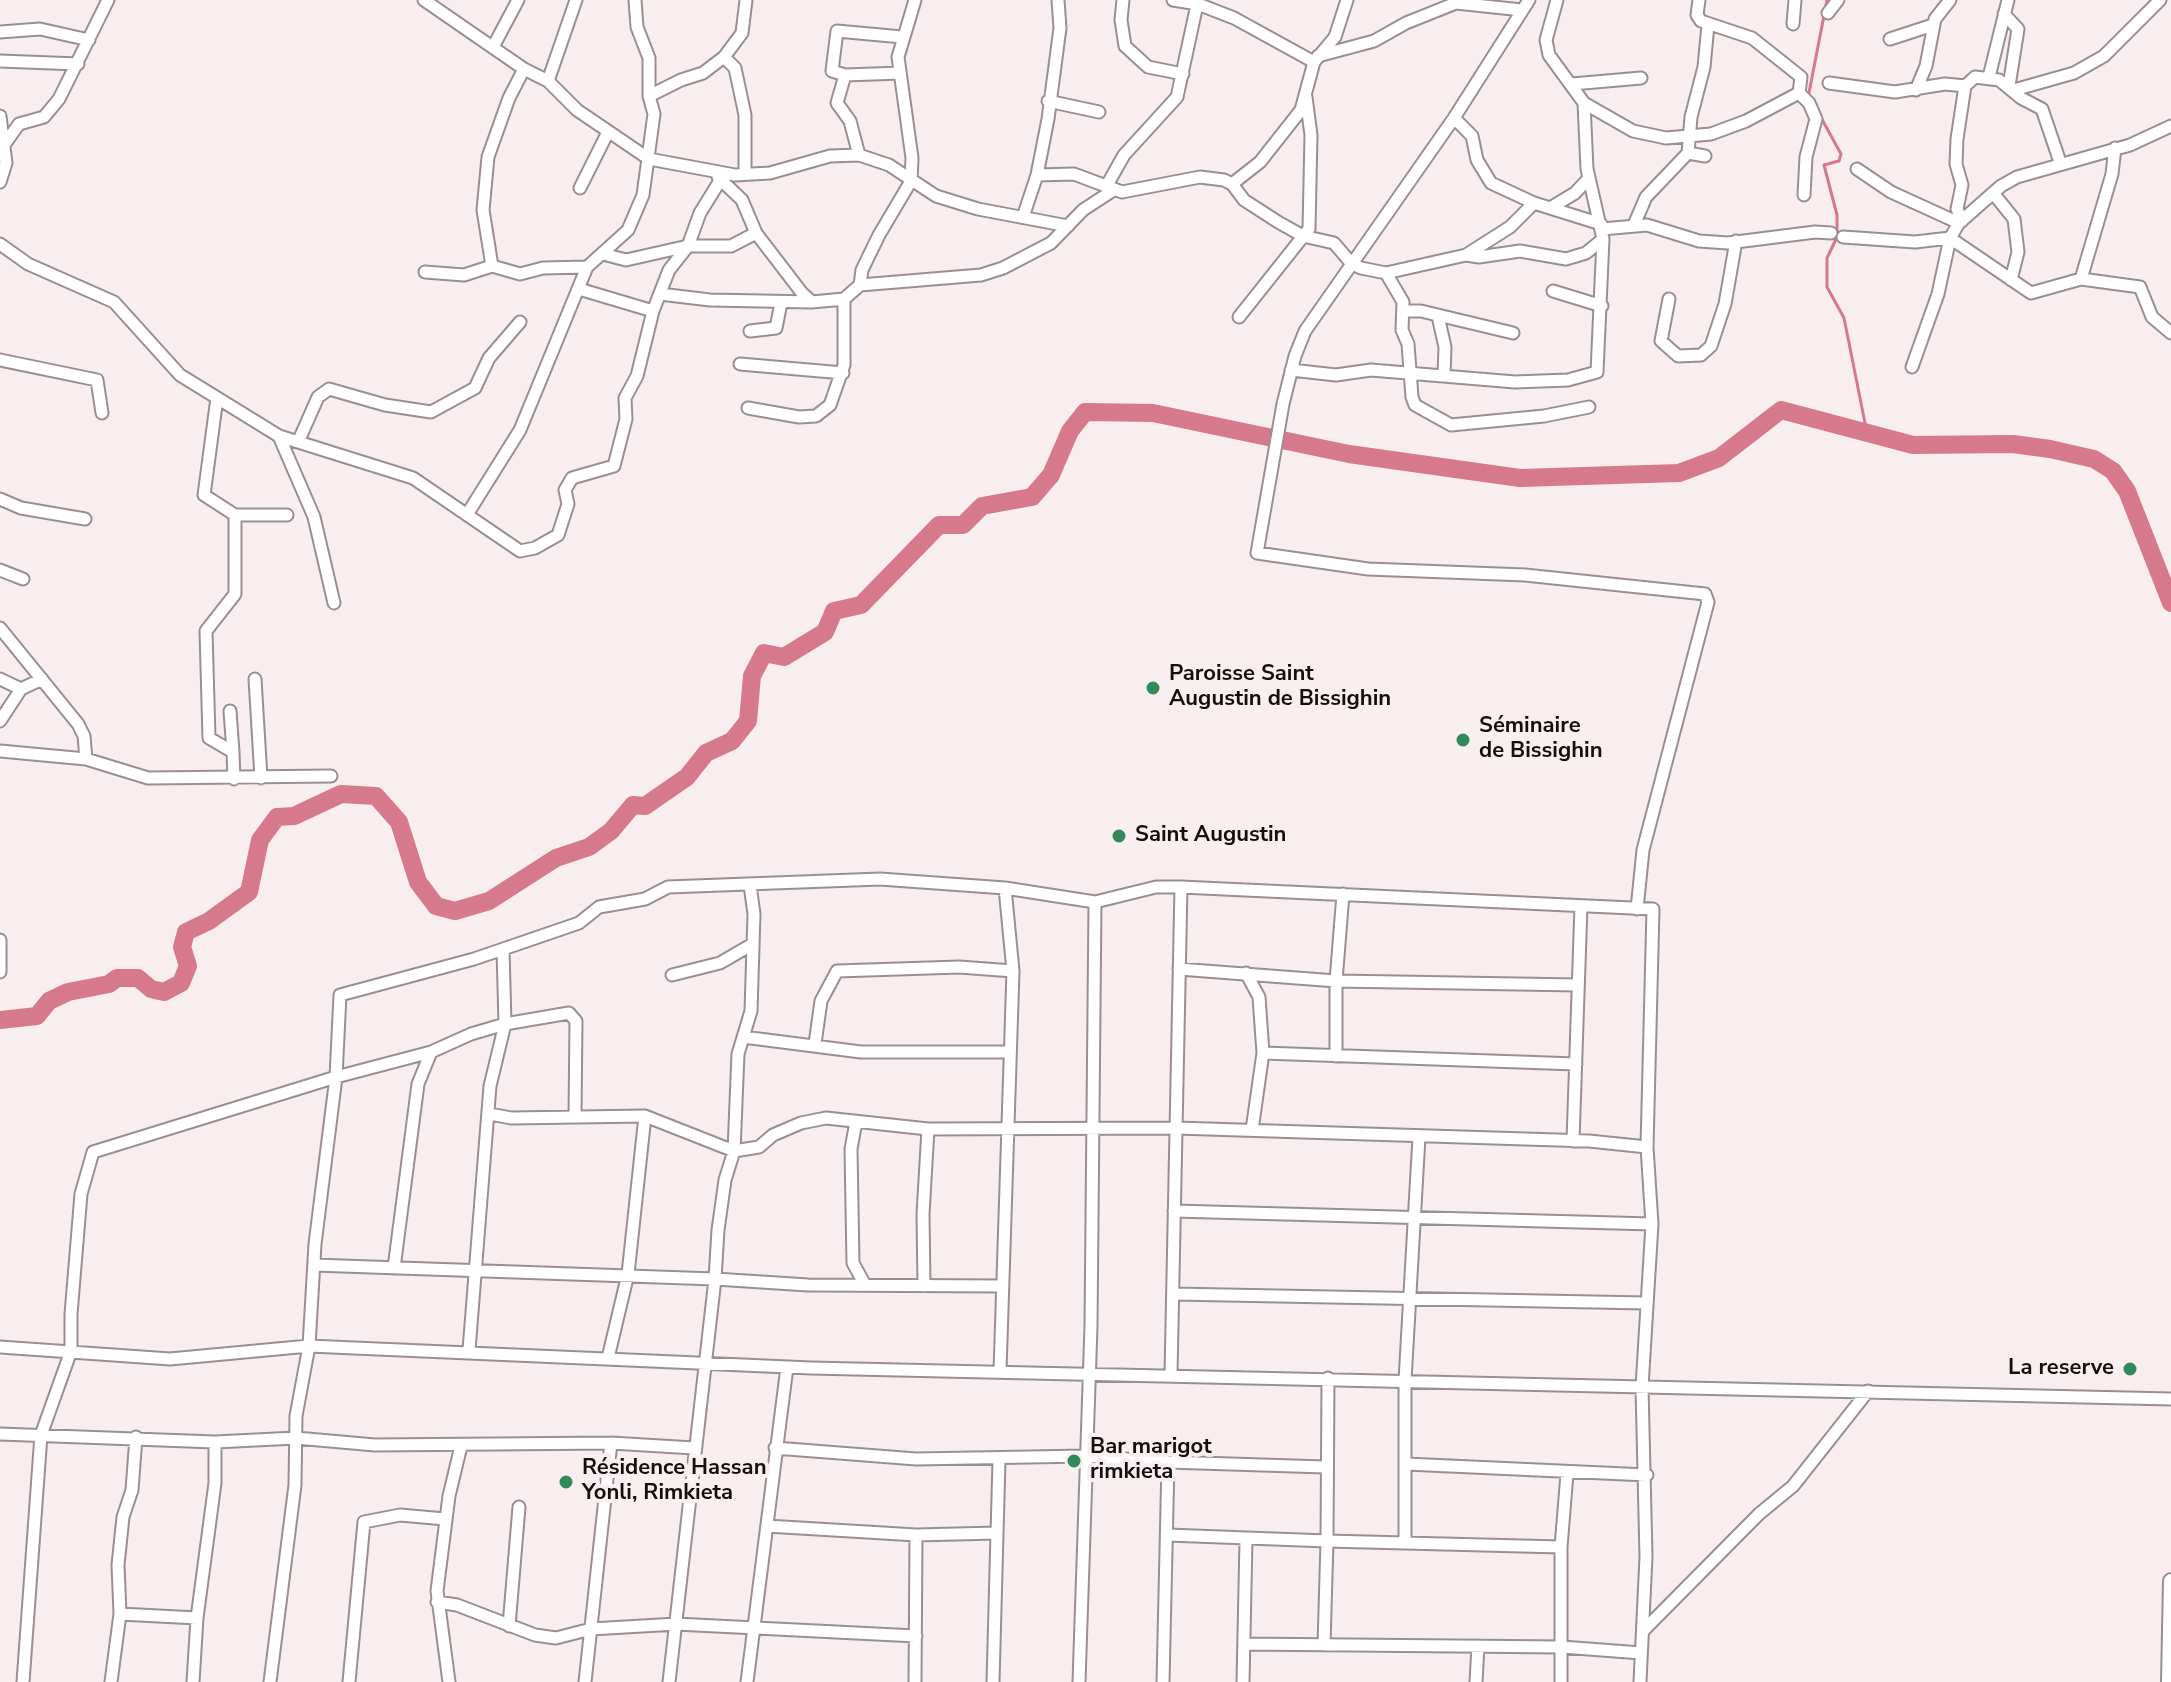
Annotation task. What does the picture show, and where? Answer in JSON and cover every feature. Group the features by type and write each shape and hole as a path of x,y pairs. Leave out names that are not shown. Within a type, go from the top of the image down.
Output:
{"street":[{"path":"4,145 19,124 44,117 78,64 108,0"},
{"path":"424,0 524,69 548,81 577,110 649,159 716,176 770,173 830,156 859,155 889,165 936,196 1068,226"},
{"path":"493,47 518,0"},
{"path":"548,81 576,0"},
{"path":"468,513 520,430 587,267 620,240 634,217 648,176 654,114 649,96 649,58 637,27 635,0"},
{"path":"649,96 703,73 724,57 742,33 746,0"},
{"path":"860,285 862,270 879,235 911,181 912,158 900,73 902,37 913,5 900,0"},
{"path":"1023,217 1037,175 1059,39 1058,0"},
{"path":"1123,0 1125,46 1148,67 1183,74"},
{"path":"1173,0 1198,2 1316,59 1374,41 1406,23 1456,2 1526,5"},
{"path":"1232,184 1260,162 1292,123 1306,97 1316,59 1335,37 1347,0"},
{"path":"1557,0 1546,46 1584,103 1633,131 1666,138 1711,134 1746,121 1799,93"},
{"path":"1699,0 1697,15 1708,25 1742,33 1801,77 1799,93"},
{"path":"1793,24 1795,0"},
{"path":"1828,13 1838,0"},
{"path":"1916,90 1926,66 1933,25 1950,0"},
{"path":"1989,77 2008,0"},
{"path":"2012,88 2074,73 2104,56 2160,0"},
{"path":"660,294 781,303 844,299 860,285 981,275 1003,268 1051,243 1109,189 1124,155 1173,105 1183,74 1198,2"},
{"path":"1526,5 1454,118 1305,331 1291,370 1257,553 1368,569 1525,575 1705,594 1708,602 1643,850 1637,909"},
{"path":"2004,14 2018,29 2012,88"},
{"path":"1634,225 1646,197 1688,153 1704,67 1708,25"},
{"path":"1890,39 1933,25"},
{"path":"0,32 40,29 89,40"},
{"path":"900,73 845,75 832,71 837,31 902,37"},
{"path":"724,57 735,68 745,115 745,173"},
{"path":"0,61 78,64"},
{"path":"492,266 483,210 488,157 509,98 524,69"},
{"path":"845,75 837,103 847,115 859,155"},
{"path":"1961,222 1957,205 1962,181 1956,164 1965,86 1975,77 1989,77 2012,88 2021,98 2042,109 2060,162"},
{"path":"1572,84 1641,78"},
{"path":"1829,83 1881,91 1916,90 1945,84 1965,86"},
{"path":"1799,93 1809,103 1816,119 1806,157 1804,195"},
{"path":"1239,317 1311,223 1311,135 1306,97"},
{"path":"1048,101 1099,112"},
{"path":"1291,370 1336,375 1371,370 1409,372 1515,382 1568,380 1594,374 1599,367 1602,231 1589,178 1584,103"},
{"path":"0,116 6,163 0,182"},
{"path":"1454,118 1472,136 1477,160 1491,183 1602,231 1634,225 1667,229 1699,241 1831,233"},
{"path":"1912,367 1938,294 1950,238 1961,222 1993,193 2017,177 2148,138 2171,126"},
{"path":"580,188 608,132"},
{"path":"2081,279 2112,174 2115,148"},
{"path":"1688,153 1705,156"},
{"path":"1857,169 1891,192 1961,222"},
{"path":"1037,175 1074,174 1109,189 1133,192 1200,177 1232,184 1254,208 1303,236 1334,243 1351,263 1373,272 1386,273 1466,255 1510,227 1534,203"},
{"path":"716,176 742,200 756,233 812,302"},
{"path":"0,244 28,264 114,302 180,375 279,436 413,478 520,551 535,548 558,535 568,504 567,484 578,474 614,466 626,419 625,398 637,376 653,311 669,270 688,246 716,176"},
{"path":"1552,207 1575,193 1589,178"},
{"path":"1993,193 2014,219 2018,252 2011,280"},
{"path":"1466,255 1479,257 1520,251 1566,259 1586,253 1602,231"},
{"path":"603,254 640,259 688,246 710,243 731,246 756,233"},
{"path":"1843,237 1915,242 1950,238 2031,293 2081,279 2140,287 2152,317 2171,333"},
{"path":"1669,299 1661,341 1678,356 1701,355 1711,346 1725,304 1736,241"},
{"path":"425,272 464,275 492,266 520,274 543,268 587,267"},
{"path":"1386,273 1401,294 1409,390 1415,405 1451,425 1544,416 1589,407"},
{"path":"579,289 653,311"},
{"path":"1553,291 1602,306"},
{"path":"748,408 778,415 816,416 830,405 843,373 844,299"},
{"path":"750,331 776,328 781,303"},
{"path":"1403,311 1513,333"},
{"path":"1438,316 1445,347 1444,376"},
{"path":"299,440 318,397 329,389 385,405 431,412 479,384 489,358 520,322"},
{"path":"0,360 97,380 102,413"},
{"path":"740,364 843,373"},
{"path":"217,398 204,495 235,515 287,515"},
{"path":"279,436 314,517 334,603"},
{"path":"0,499 21,508 85,519"},
{"path":"233,752 209,738 206,631 235,594 235,515"},
{"path":"0,570 23,579"},
{"path":"0,628 78,724 84,736 86,759"},
{"path":"0,679 21,689"},
{"path":"0,721 21,689 42,679"},
{"path":"255,679 261,778"},
{"path":"230,711 234,779"},
{"path":"0,750 86,759 148,778 331,776"},
{"path":"270,1682 295,1485 296,1438 309,1346 314,1265 336,1077 340,995 503,949 579,923 599,907 645,899 668,887 707,883 750,885 880,879 1005,888 1095,902 1156,887 1181,887 1653,909 1647,1147 1652,1224 1642,1387 1647,1475 1640,1682"},
{"path":"669,1682 706,1365 718,1230 725,1180 734,1151 735,1087 743,1037 751,1011 754,914 750,885"},
{"path":"1171,1374 1181,887"},
{"path":"1000,1371 1005,1129 1013,971 1005,888"},
{"path":"1336,1056 1336,981 1343,894"},
{"path":"1079,1682 1088,1373 1095,902"},
{"path":"1573,1141 1581,906"},
{"path":"0,940 0,972"},
{"path":"672,975 720,963 751,945"},
{"path":"469,1350 490,1086 505,1024 503,949"},
{"path":"815,1044 821,1001 837,971 959,967 1013,971"},
{"path":"1179,969 1336,981 1578,985"},
{"path":"1246,973 1259,997 1263,1053 1252,1130"},
{"path":"23,1682 41,1435 71,1351 81,1194 93,1152 336,1077 431,1052 447,1043 505,1024 569,1013 575,1016 575,1116"},
{"path":"743,1037 861,1052 1010,1052"},
{"path":"394,1268 418,1084 431,1052"},
{"path":"1263,1053 1576,1064"},
{"path":"490,1114 511,1118 645,1116 734,1151 759,1147 773,1135 801,1123 826,1118 928,1129 1176,1128 1573,1141 1647,1147"},
{"path":"608,1358 628,1274 645,1116"},
{"path":"856,1122 851,1149 853,1263 865,1285"},
{"path":"924,1286 923,1214 928,1129"},
{"path":"1405,1543 1405,1380 1419,1137"},
{"path":"1174,1211 1652,1224"},
{"path":"314,1265 865,1285 1003,1286"},
{"path":"1173,1294 1410,1296 1646,1303"},
{"path":"0,1347 170,1359 309,1346 469,1350 706,1365 2171,1399"},
{"path":"747,1682 787,1367"},
{"path":"1324,1645 1328,1378"},
{"path":"1644,1630 1759,1514 1793,1486 1868,1391"},
{"path":"0,1434 215,1442 296,1438 375,1445 611,1443 694,1448"},
{"path":"111,1682 120,1614 118,1565 123,1517 132,1490 136,1437"},
{"path":"193,1682 197,1618 215,1483 215,1442"},
{"path":"585,1682 611,1443"},
{"path":"449,1682 437,1602 445,1519 461,1446"},
{"path":"775,1448 907,1459 999,1460 1085,1456 1325,1467"},
{"path":"993,1682 999,1460"},
{"path":"1163,1682 1168,1462"},
{"path":"1406,1464 1567,1474 1647,1475"},
{"path":"1561,1682 1561,1547 1567,1474"},
{"path":"509,1626 519,1507"},
{"path":"349,1682 364,1522 400,1515 445,1519"},
{"path":"767,1526 916,1535 997,1533"},
{"path":"915,1682 916,1535"},
{"path":"1168,1535 1246,1540 1561,1547"},
{"path":"1243,1682 1246,1540"},
{"path":"2169,1682 2171,1581"},
{"path":"437,1602 457,1605 509,1626 556,1638 591,1629 676,1624 916,1636"},
{"path":"120,1614 197,1618"},
{"path":"1244,1644 1562,1647 1641,1653"},
{"path":"1476,1682 1478,1646"}],"waterway":[{"path":"1808,98 1827,0"},
{"path":"1819,114 1841,154 1839,161 1824,165 1837,215 1837,237 1827,258 1827,287 1844,318 1867,433"},
{"path":"0,1020 37,1016 49,1001 68,992 109,984 117,978 138,978 151,989 164,992 181,983 188,966 182,947 186,932 209,921 249,892 260,840 277,817 294,816 341,794 376,796 399,822 418,882 436,906 455,911 489,901 556,858 589,847 611,831 633,805 645,806 687,777 706,753 732,741 748,721 752,676 764,653 784,657 825,632 834,611 861,605 939,525 963,525 982,506 1032,497 1051,475 1070,431 1085,412 1153,413 1349,454 1520,478 1679,473 1719,458 1781,410 1913,445 2013,444 2050,449 2094,459 2113,471 2127,491 2171,603"}],"place":[{"name":"Paroisse Saint Augustin de Bissighin","path":"1153,688"},
{"name":"Séminaire de Bissighin","path":"1463,740"},
{"name":"Saint Augustin","path":"1119,836"},
{"name":"La reserve","path":"2130,1369"},
{"name":"Bar marigot rimkieta","path":"1074,1461"},
{"name":"Résidence Hassan Yonli, Rimkieta","path":"566,1482"}]}
